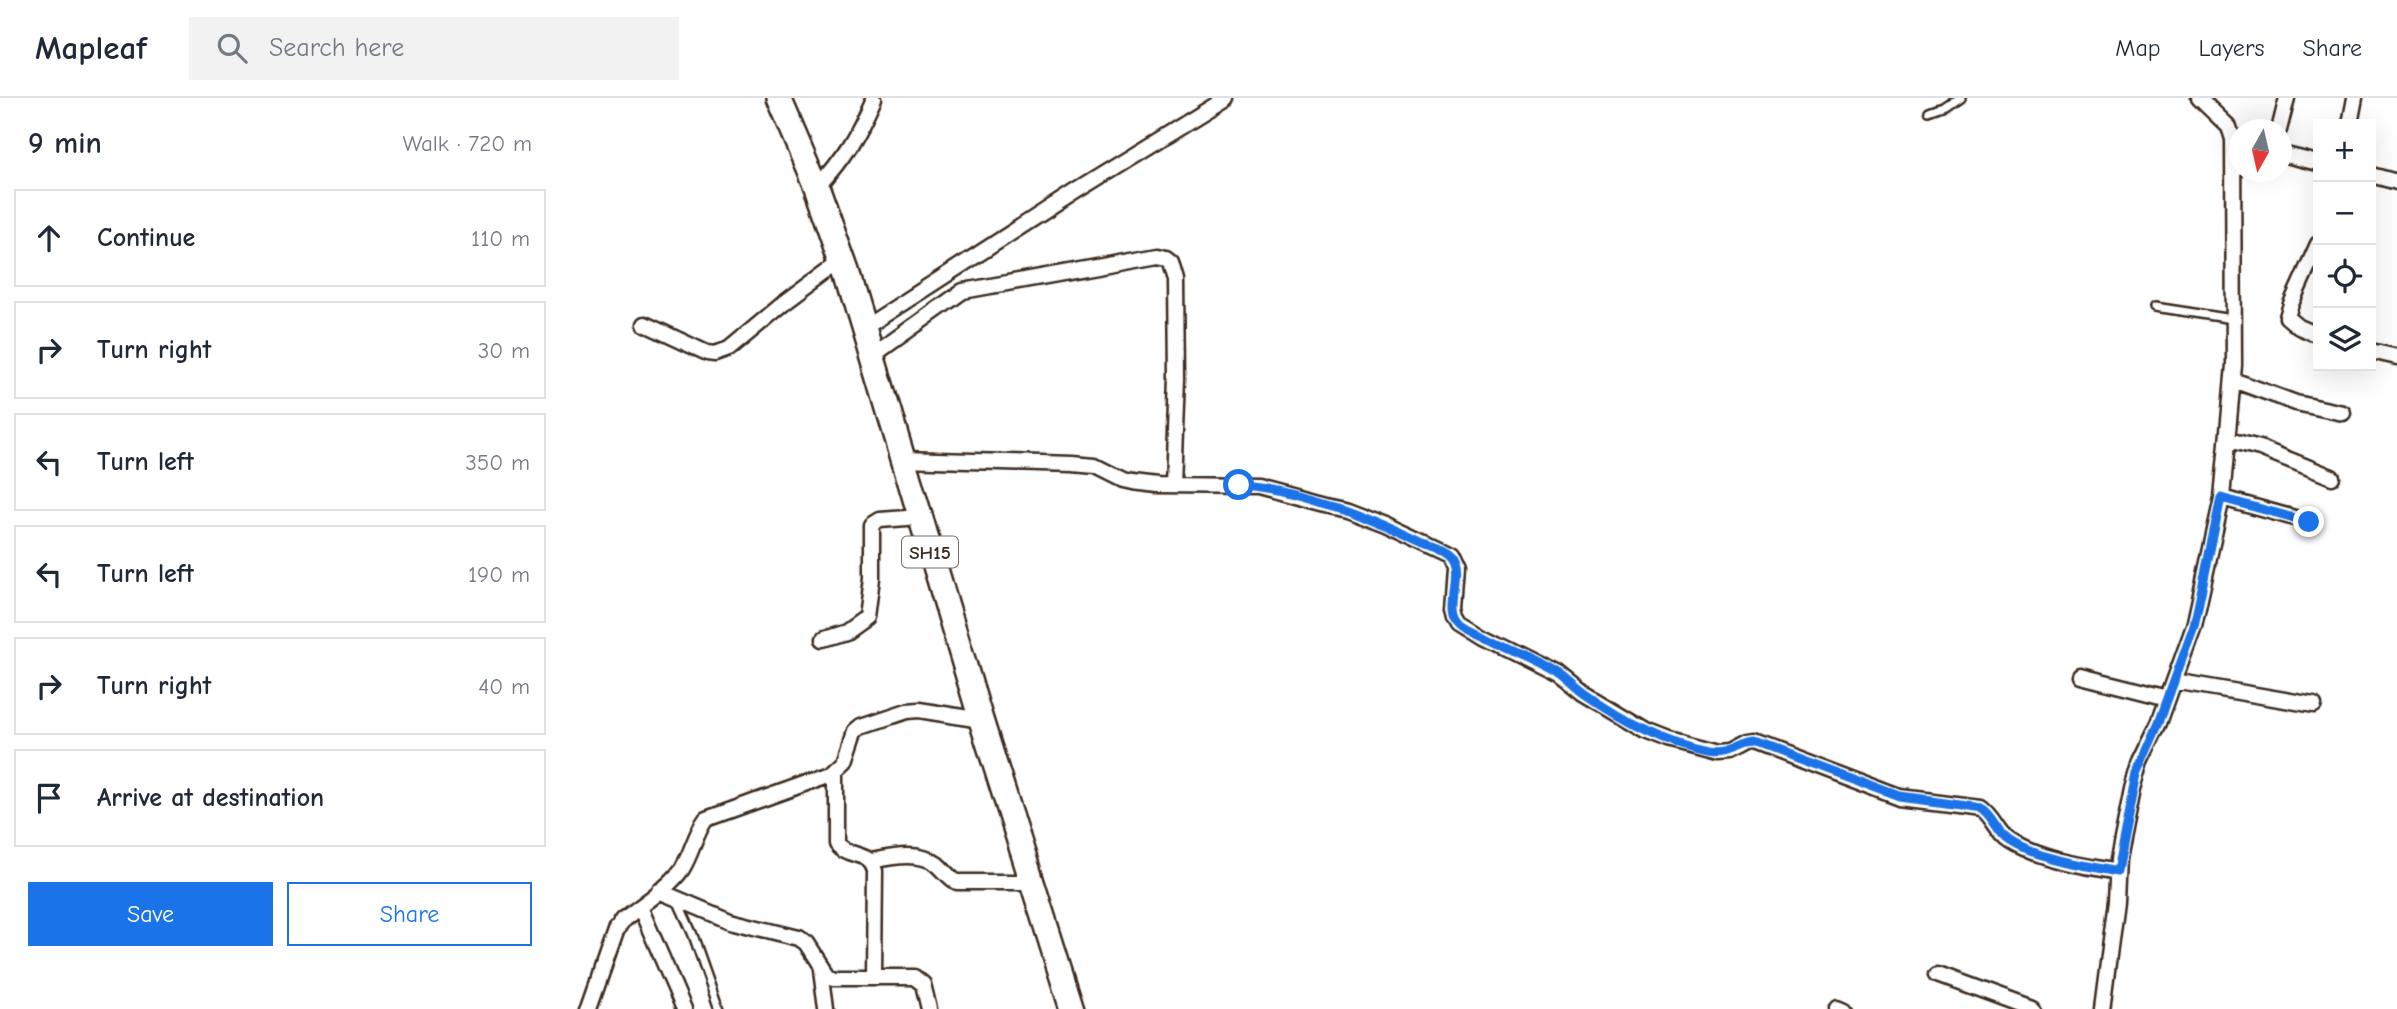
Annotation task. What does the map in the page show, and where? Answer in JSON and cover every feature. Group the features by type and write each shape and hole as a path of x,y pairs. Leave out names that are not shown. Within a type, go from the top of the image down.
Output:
{"main road":[{"name":"SH15","path":"779,98 817,187 843,259 981,720 1072,1009"}],"street":[{"path":"817,187 845,155 874,98"},
{"path":"864,328 1076,191 1227,98"},
{"path":"2199,98 2229,127"},
{"path":"2282,119 2287,98"},
{"path":"2351,119 2355,98"},
{"path":"2292,157 2313,162"},
{"path":"2376,177 2397,182"},
{"path":"2102,1009 2116,901 2117,872 2136,775 2194,626 2221,498 2233,380 2235,182"},
{"path":"2313,333 2299,327 2287,317 2318,245"},
{"path":"872,356 963,291 1157,256 1166,258 1171,262 1176,279 1177,378 1173,485"},
{"path":"645,324 707,353 722,352 843,259"},
{"path":"2376,352 2397,357"},
{"path":"2233,380 2296,403 2343,413"},
{"path":"2228,440 2260,448 2332,477"},
{"path":"902,459 1073,464 1095,467 1132,482 1258,486 1345,509 1450,555 1457,570 1454,606 1460,621 1483,636 1558,673 1584,694 1658,736 1718,753 1730,752 1753,742 1900,797 1981,808 2008,840 2025,850 2117,872"},
{"path":"2221,498 2309,522"},
{"path":"824,639 846,632 867,617 872,578 872,525 875,522 920,517"},
{"path":"2081,676 2168,698"},
{"path":"2174,681 2314,705"},
{"path":"589,1009 617,929 623,920 675,878 684,866 706,819 836,771 845,761 856,731 862,726 907,711 919,710 981,720"},
{"path":"836,771 836,843 844,851 867,857 875,871 874,976"},
{"path":"871,861 900,856 924,858 939,865 957,882 1032,882"},
{"path":"659,891 740,925 799,938 806,943 821,969 834,977 903,975 920,980 929,1009"},
{"path":"640,906 684,1009"},
{"path":"821,969 826,1009"},
{"path":"1938,974 2034,1009"}],"lane":[{"path":"1931,114 1945,109 1961,98"},
{"path":"2155,307 2233,320"},
{"path":"677,898 719,1009"}],"route":[{"path":"1239,485 1258,486 1345,509 1450,555 1457,570 1454,606 1460,621 1483,636 1558,673 1584,694 1646,731 1718,753 1730,752 1753,742 1900,797 1981,808 2008,840 2025,850 2117,872 2140,762 2159,723 2194,626 2221,498 2309,522"}]}
